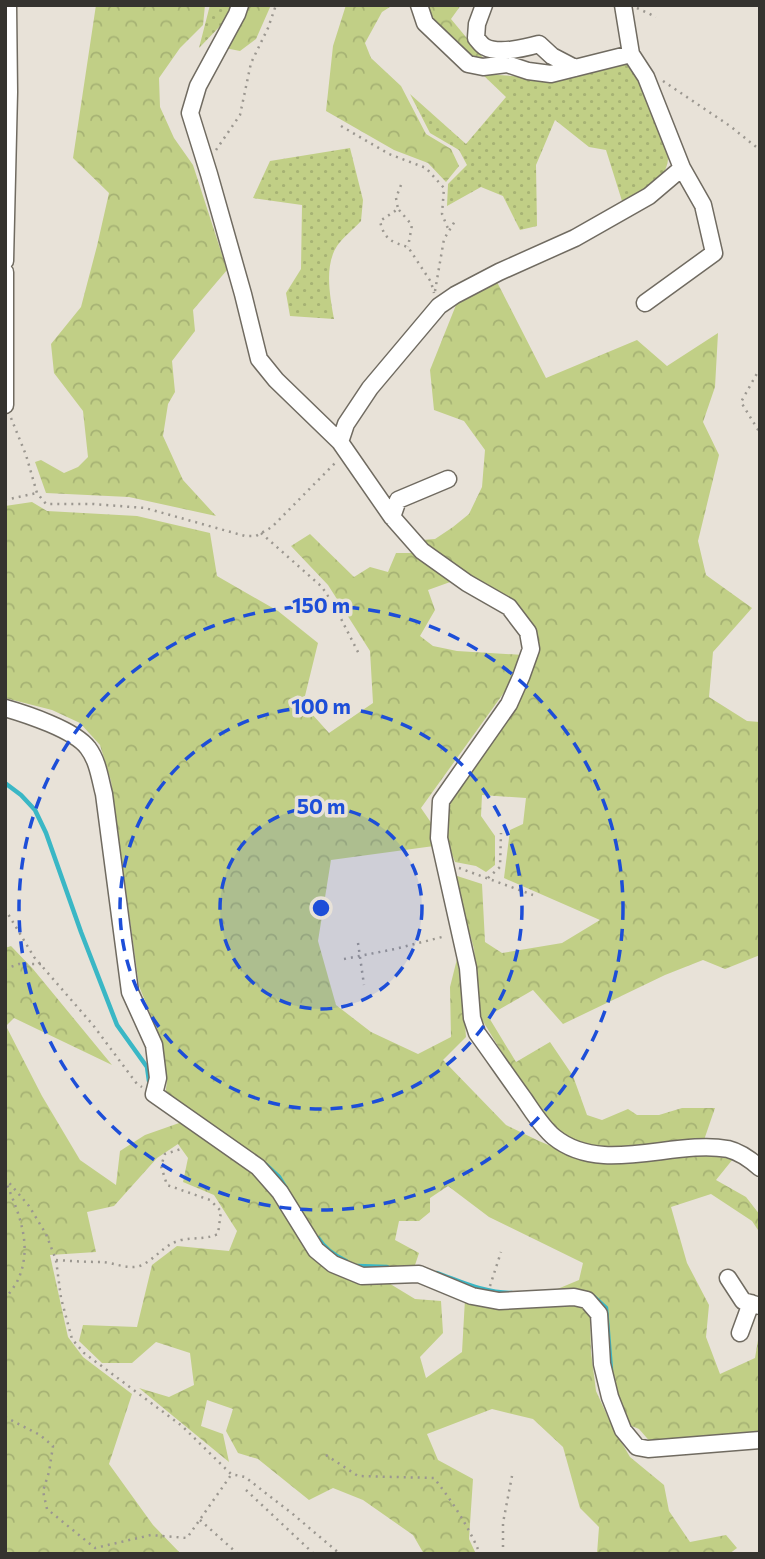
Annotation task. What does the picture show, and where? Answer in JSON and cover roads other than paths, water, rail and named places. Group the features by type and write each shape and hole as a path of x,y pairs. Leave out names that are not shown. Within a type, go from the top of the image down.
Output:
{"street":[{"path":"5,261 8,5"},
{"path":"240,5 198,86 190,113 243,294 259,359 276,380 340,442 392,517 422,551 467,583 509,607 528,632 531,649 509,704 441,801 439,838 467,968 472,1018 477,1033 538,1119 554,1137 572,1148 606,1157 729,1149 750,1159 760,1168"},
{"path":"419,5 425,23 468,64 507,64 528,71 551,74 631,54"},
{"path":"484,5 477,24 476,38 485,47 519,50 539,44 552,56 575,68"},
{"path":"623,5 631,54 646,77 682,168 703,205 714,253 645,303"},
{"path":"340,442 346,424 370,388 439,306 499,272 575,238 649,196 682,168"},
{"path":"5,272 5,405"},
{"path":"392,517 398,500 449,478"},
{"path":"5,708 32,716 66,732 88,747 98,768 104,794 130,992 154,1045 158,1078 154,1094 258,1167 280,1192 316,1250 333,1264 362,1276 419,1274 472,1296 499,1301 574,1297 587,1300 599,1314 602,1364 610,1397 623,1430 637,1447 648,1449 760,1440"},
{"path":"728,1278 743,1301 755,1304 740,1333"}],"waterway":[{"path":"5,783 35,810 117,1025 147,1067 149,1081 154,1084"},
{"path":"266,1165 279,1177 287,1190"},
{"path":"318,1238 330,1252 346,1261"},
{"path":"357,1266 387,1267"},
{"path":"437,1273 483,1289 512,1293"},
{"path":"594,1297 606,1308 611,1370"}]}
